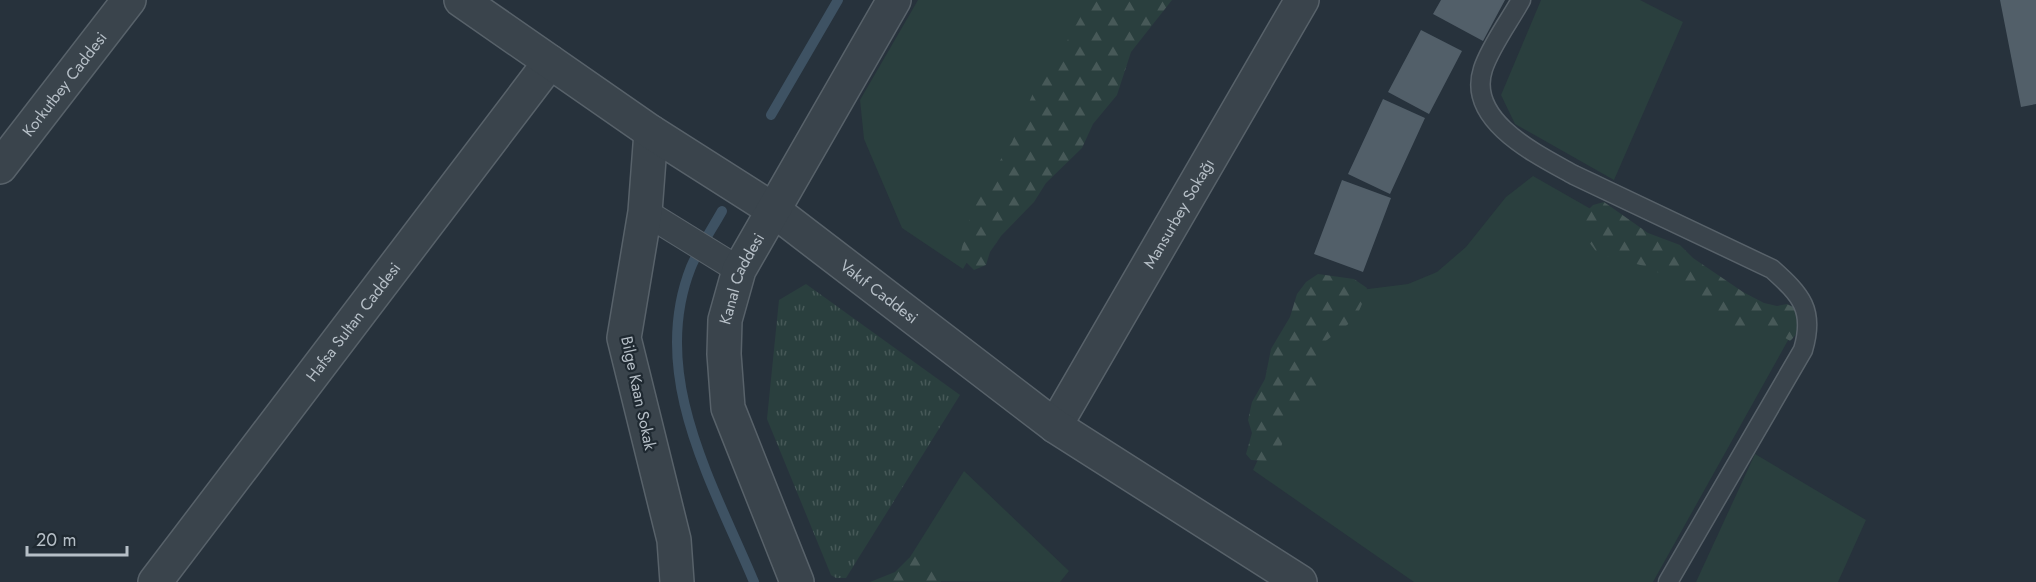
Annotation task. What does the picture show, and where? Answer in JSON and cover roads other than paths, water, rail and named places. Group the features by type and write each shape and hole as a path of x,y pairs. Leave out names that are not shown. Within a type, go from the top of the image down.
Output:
{"street":[{"name":"Korkutbey Caddesi","path":"0,167 129,0"},
{"name":"Vakıf Caddesi","path":"461,0 651,132 772,210 1055,426 1299,582"},
{"name":"Kanal Caddesi","path":"797,582 728,408 724,354 725,320 739,270 894,0"},
{"name":"Mansurbey Sokağı","path":"1055,426 1302,0"},
{"name":"Hafsa Sultan Caddesi","path":"155,582 550,62"},
{"name":"Bilge Kaan Sokak","path":"651,132 645,212 624,338 674,540 677,582"},
{"path":"645,212 739,270"}],"lane":[{"path":"1521,0 1483,68 1480,88 1486,108 1497,124 1548,161 1574,175 1772,269 1795,290 1804,303 1809,331 1803,350 1668,582"}],"waterway":[{"path":"771,115 838,0"},
{"path":"722,211 691,267 680,308 677,348 681,388 691,428 705,468 754,582"}]}
